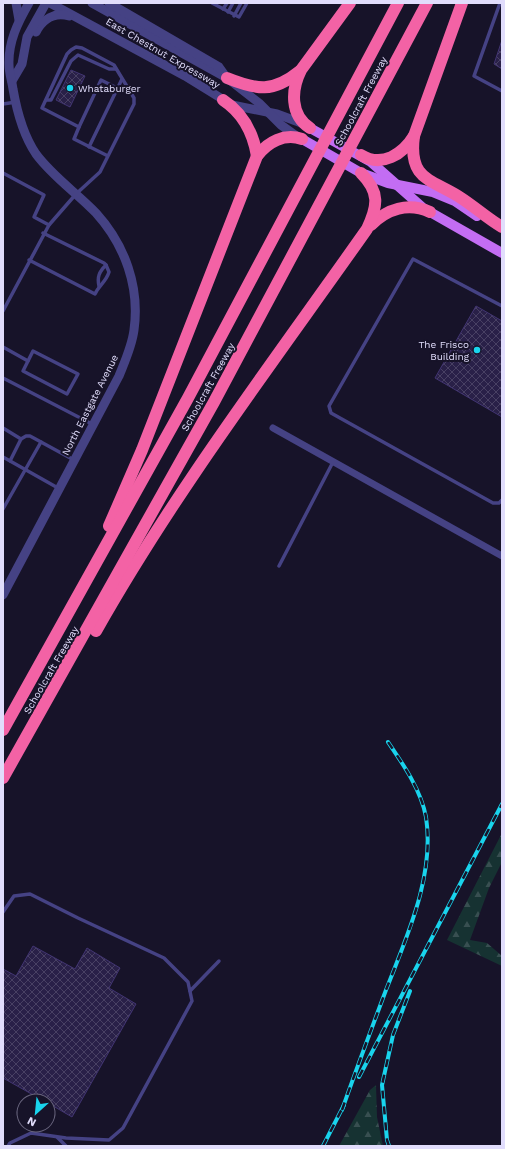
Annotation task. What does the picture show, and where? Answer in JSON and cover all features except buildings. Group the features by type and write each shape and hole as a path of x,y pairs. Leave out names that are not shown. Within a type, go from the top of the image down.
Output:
{"highway":[{"path":"310,128 299,117 294,101 294,88 301,70 350,3"},
{"name":"Schoolcraft Freeway","path":"3,730 188,398 309,173 398,3"},
{"name":"Schoolcraft Freeway","path":"3,778 214,402 427,3"},
{"path":"361,155 376,160 390,158 402,150 414,136 462,3"},
{"path":"226,78 248,86 262,88 281,83 301,70"},
{"path":"223,100 234,108 244,119 254,140 257,156"},
{"path":"414,136 415,160 422,175 430,182 460,196 502,227"},
{"path":"43,660 106,532 134,471 257,156 266,147 281,138 292,137 302,139"},
{"path":"69,662 91,641 166,516 367,229 373,216 376,202 371,185 361,173"},
{"path":"367,229 383,215 395,209 413,207 430,212"}],"main road":[{"name":"East Chestnut Expressway","path":"310,128 361,155 398,185 416,203 502,253"},
{"name":"East Chestnut Expressway","path":"302,139 361,173 378,180 422,189 444,196 502,232"}],"street":[{"path":"16,3 19,20"},
{"name":"North Eastgate Avenue","path":"3,595 119,376 128,353 134,330 136,306 133,282 124,257 112,233 36,154 22,128 8,67 14,34 19,20 29,3"},
{"path":"22,64 27,37 46,3"},
{"name":"East Chestnut Expressway","path":"50,3 178,72 232,105 286,116 310,128"},
{"name":"East Chestnut Expressway","path":"92,3 226,78 268,112 287,130 302,139"},
{"path":"109,3 219,67 226,78"},
{"path":"12,81 22,64 34,35 42,22 55,15 63,14 77,18"},
{"path":"273,428 502,556"}],"lane":[{"path":"212,3 218,4 234,16 239,17 247,3"},
{"path":"223,9 227,3"},
{"path":"228,12 233,3"},
{"path":"234,16 241,3"},
{"path":"500,3 474,76 502,91"},
{"path":"3,311 43,233 76,194 100,172 134,104 134,98 114,65 82,48 71,50 42,108 78,127"},
{"path":"46,100 51,100 71,61 78,55 109,69 116,69"},
{"path":"89,147 122,78"},
{"path":"108,156 74,139 78,127 101,80 117,88"},
{"path":"3,104 16,102"},
{"path":"3,173 44,195 34,217 49,225"},
{"path":"29,260 95,294 99,286 106,282 109,272 103,261 43,233"},
{"path":"502,306 413,259 408,264 329,406 331,413 488,500 500,503 502,500"},
{"path":"99,286 97,278 101,270 106,266"},
{"path":"3,347 28,361"},
{"path":"33,351 78,374 67,394 23,371 28,361 33,351"},
{"path":"3,378 93,424"},
{"path":"3,428 21,439"},
{"path":"10,461 21,439 26,436 30,436 74,460"},
{"path":"3,509 41,442"},
{"path":"3,457 59,489"},
{"path":"279,566 333,462"},
{"path":"3,912 14,896 30,894 164,958 188,982 192,1001 123,1128 109,1140 57,1137 30,1133 10,1143 8,1146"},
{"path":"190,991 219,961"},
{"path":"57,1137 66,1146"}],"green space":[{"path":"502,833 502,862 489,888 470,940 487,943 502,956 502,966 447,940"},
{"path":"376,1085 377,1117 383,1146 339,1146 370,1090"}],"railway":[{"path":"342,1110 410,927 423,883 426,861 428,839 424,807 416,787 400,759 388,742"},
{"path":"359,1077 502,804"},
{"path":"389,1146 387,1140 382,1085 393,1035 410,991"},
{"path":"323,1146 344,1105"}],"place":[{"name":"Whataburger","path":"70,88"},
{"name":"The Frisco Building","path":"477,350"}]}
